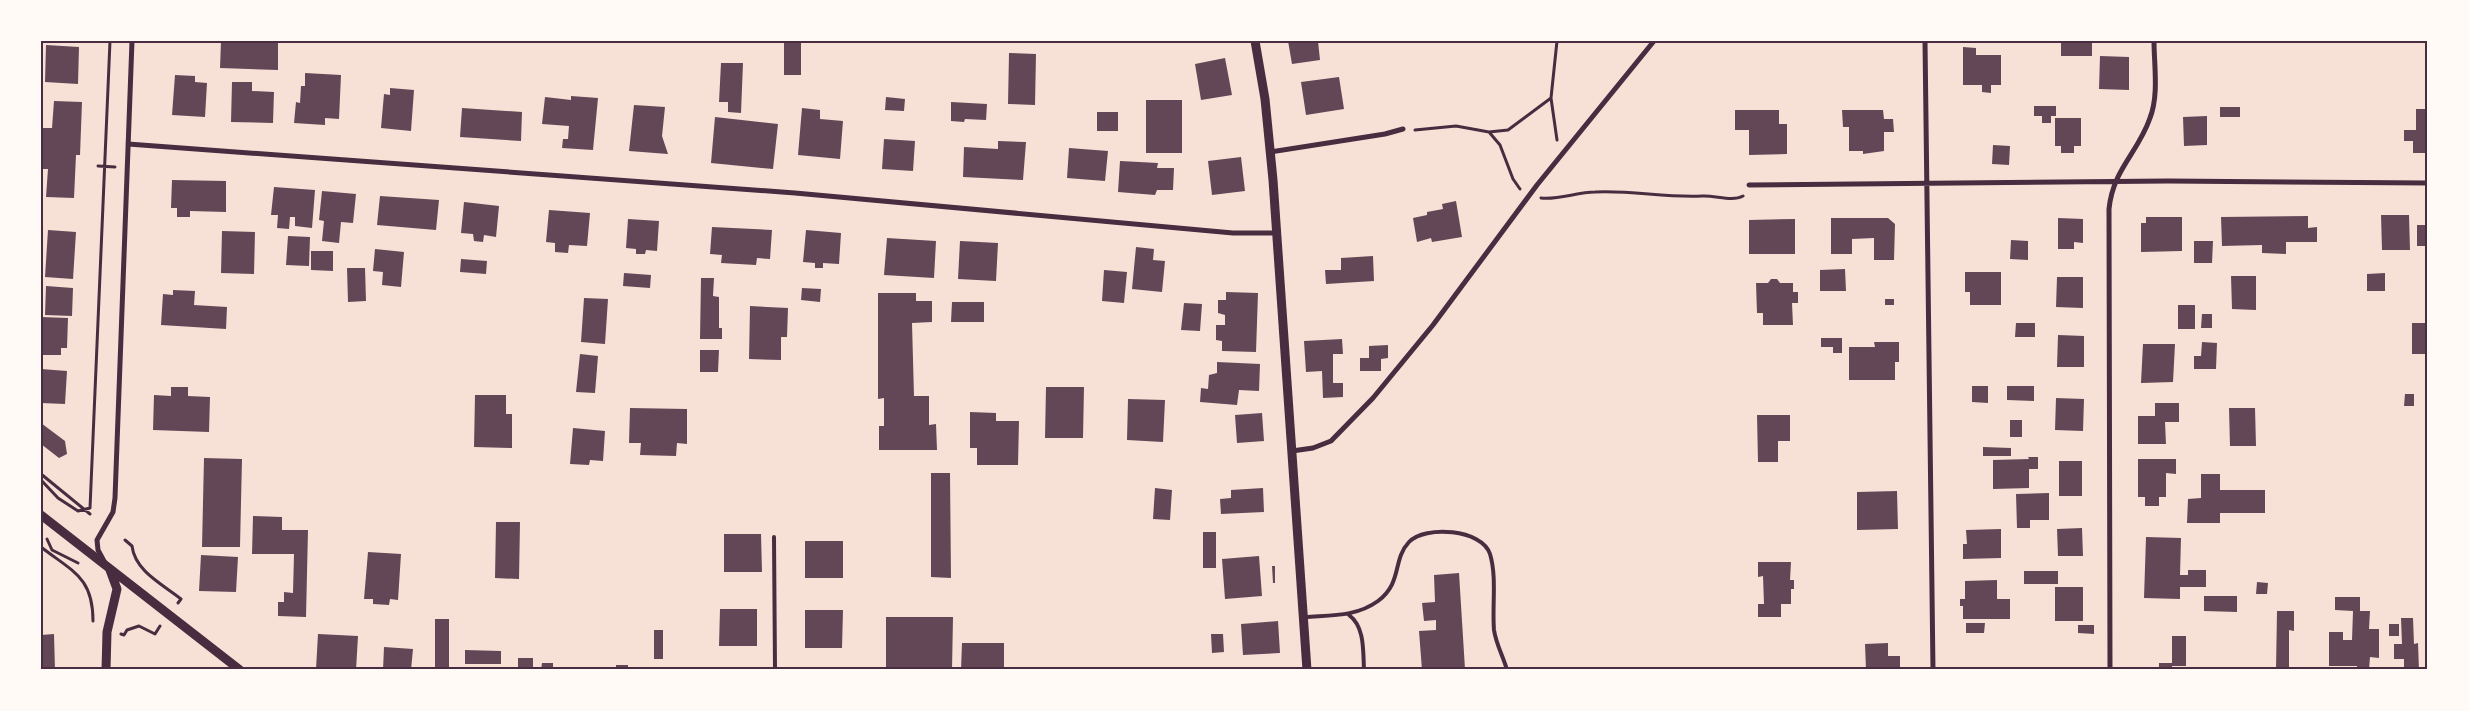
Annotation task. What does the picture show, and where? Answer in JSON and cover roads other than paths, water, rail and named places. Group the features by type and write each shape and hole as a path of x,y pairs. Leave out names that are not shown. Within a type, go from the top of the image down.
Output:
{"street":[{"path":"106,670 108,625 117,589 97,544 112,512 115,498 132,41"},
{"path":"1255,41 1270,152 1308,670"},
{"path":"1292,451 1313,448 1331,441 1347,427 1427,332 1529,196 1654,41"},
{"path":"1925,41 1933,670"},
{"path":"2110,670 2109,212 2114,181 2146,128 2152,112 2154,41"},
{"path":"1270,152 1386,134 1403,129"},
{"path":"128,144 795,193 1232,233 1276,233"},
{"path":"1749,185 2114,181 2428,183"},
{"path":"41,515 240,670"}],"lane":[{"path":"1304,617 1348,615 1377,602 1390,591 1403,551 1409,542 1418,536 1455,532 1467,534 1477,539 1490,552 1495,638 1507,670"},
{"path":"774,537 775,670"},
{"path":"1348,615 1354,619 1360,631 1364,670"}]}
